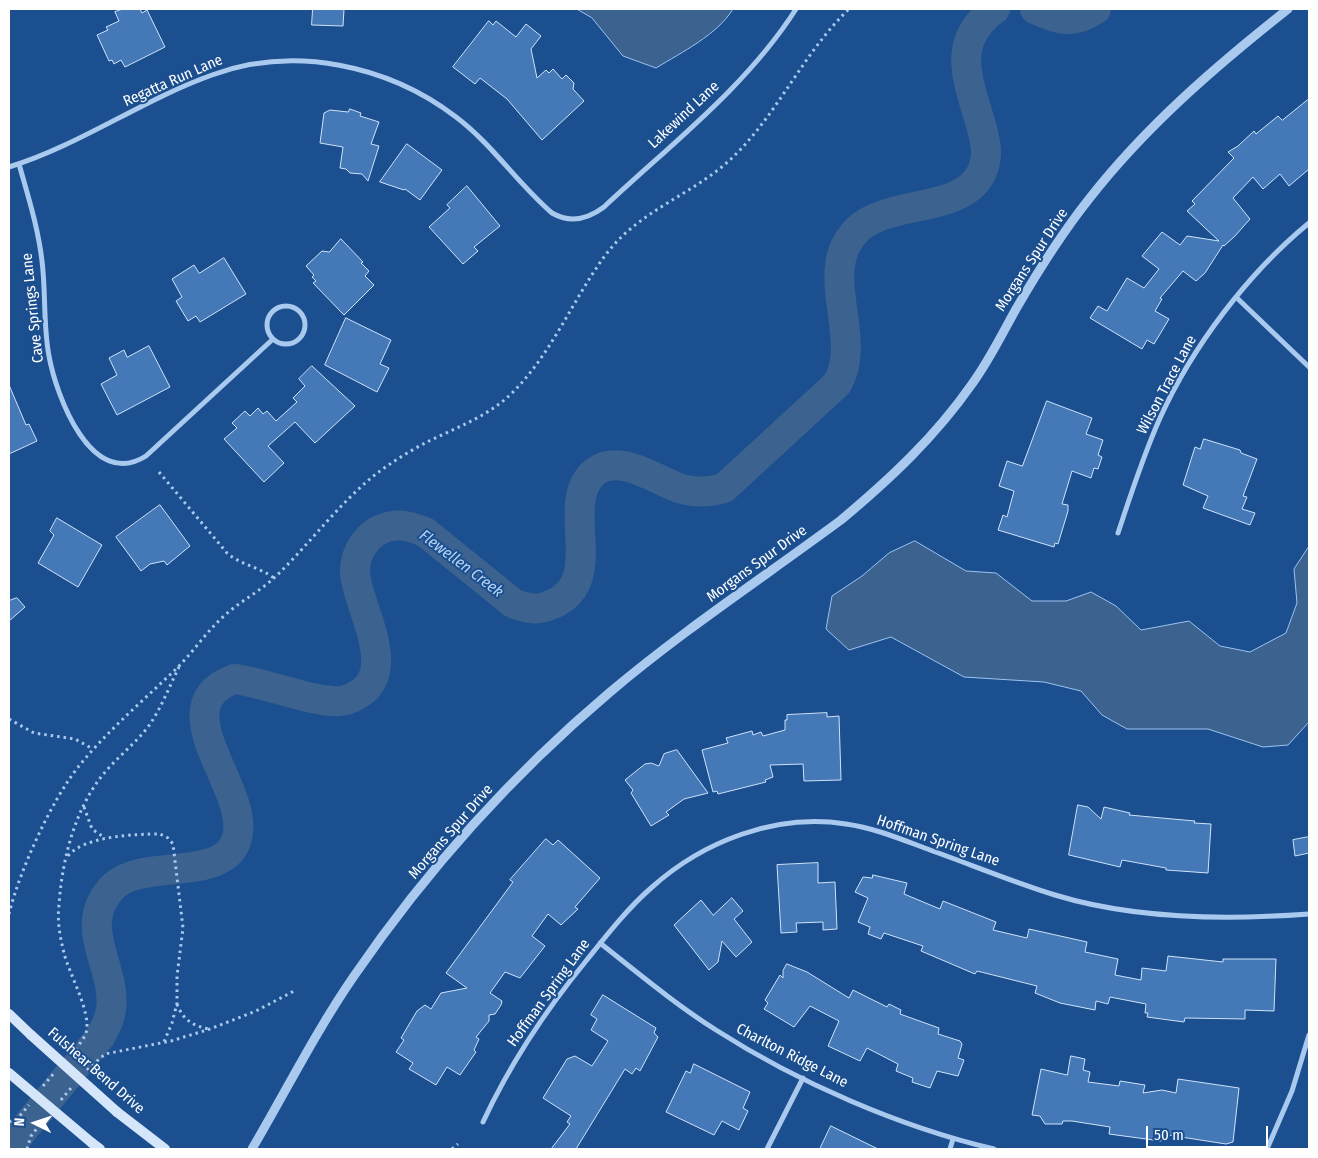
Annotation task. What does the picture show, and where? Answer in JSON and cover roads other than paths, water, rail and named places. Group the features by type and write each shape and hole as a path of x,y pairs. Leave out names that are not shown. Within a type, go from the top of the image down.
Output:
{"main road":[{"name":"Fulshear Bend Drive","path":"9,1014 117,1112 165,1149"},
{"path":"9,1073 96,1146"}],"street":[{"name":"Lakewind Lane","path":"573,220 586,218 604,207 708,110 747,73 773,43 796,9"},
{"name":"Morgans Spur Drive","path":"252,1149 326,1019 354,976 391,925 462,837 538,758 610,692 841,520 877,490 917,452 973,383 1058,241 1088,199 1164,113 1288,9"},
{"name":"Regatta Run Lane","path":"9,167 75,141 152,101 220,72 244,66 282,61 326,62 366,70 389,78 434,101 472,130 552,213 573,220"},
{"name":"Cave Springs Lane","path":"19,164 38,236 42,262 47,342 52,370 79,434 90,448 102,458 130,464 146,456 273,339"},
{"name":"Wilson Trace Lane","path":"1118,533 1139,470 1161,417 1195,353 1237,298 1287,242 1309,223"},
{"path":"1237,298 1309,367"},
{"path":"289,306 300,311 305,324 300,338 288,344 273,339 267,325 273,310 289,306"},
{"name":"Hoffman Spring Lane","path":"483,1122 500,1084 565,987 600,943 651,888 688,860 727,839 769,826 808,822 846,824 895,836 1058,896 1108,907 1173,914 1229,916 1309,914"},
{"name":"Charlton Ridge Lane","path":"600,943 676,1003 761,1057 891,1118 953,1140 994,1149"},
{"path":"1267,1149 1292,1091 1309,1035"},
{"path":"768,1149 803,1078"},
{"path":"950,1149 953,1140"}],"water":[{"path":"577,9 733,9 718,27 708,35 656,68 623,56 592,18"},
{"path":"915,541 966,571 996,573 1032,601 1066,601 1091,592 1116,606 1141,630 1189,621 1220,646 1250,652 1286,633 1297,603 1294,569 1309,546 1309,722 1288,745 1263,747 1208,729 1127,729 1102,715 1081,691 1044,682 964,677 891,637 849,650 826,629 832,596 862,576 889,553"}],"waterway":[{"name":"Flewellen Creek","path":"9,1143 19,1135 100,1037 108,1020 111,1009 111,993 97,931 98,916 103,901 114,886 128,878 145,873 204,865 220,859 232,849 238,833 237,813 205,727 205,708 214,691 234,679 323,700 346,700 363,691 373,679 376,664 371,630 356,580 356,562 359,553 368,539 383,528 401,526 425,532 513,603 523,607 537,608 553,604 569,593 578,577 581,559 580,501 585,484 596,471 606,466 617,465 640,471 682,489 703,492 724,488 837,384 844,366 846,346 839,284 840,264 846,246 858,229 873,219 949,198 965,191 978,179 985,162 986,148 968,77 967,48 972,34 981,21 995,9"},
{"name":"Flewellen Creek","path":"1035,9 1051,16 1066,19 1080,17 1096,9"}]}
